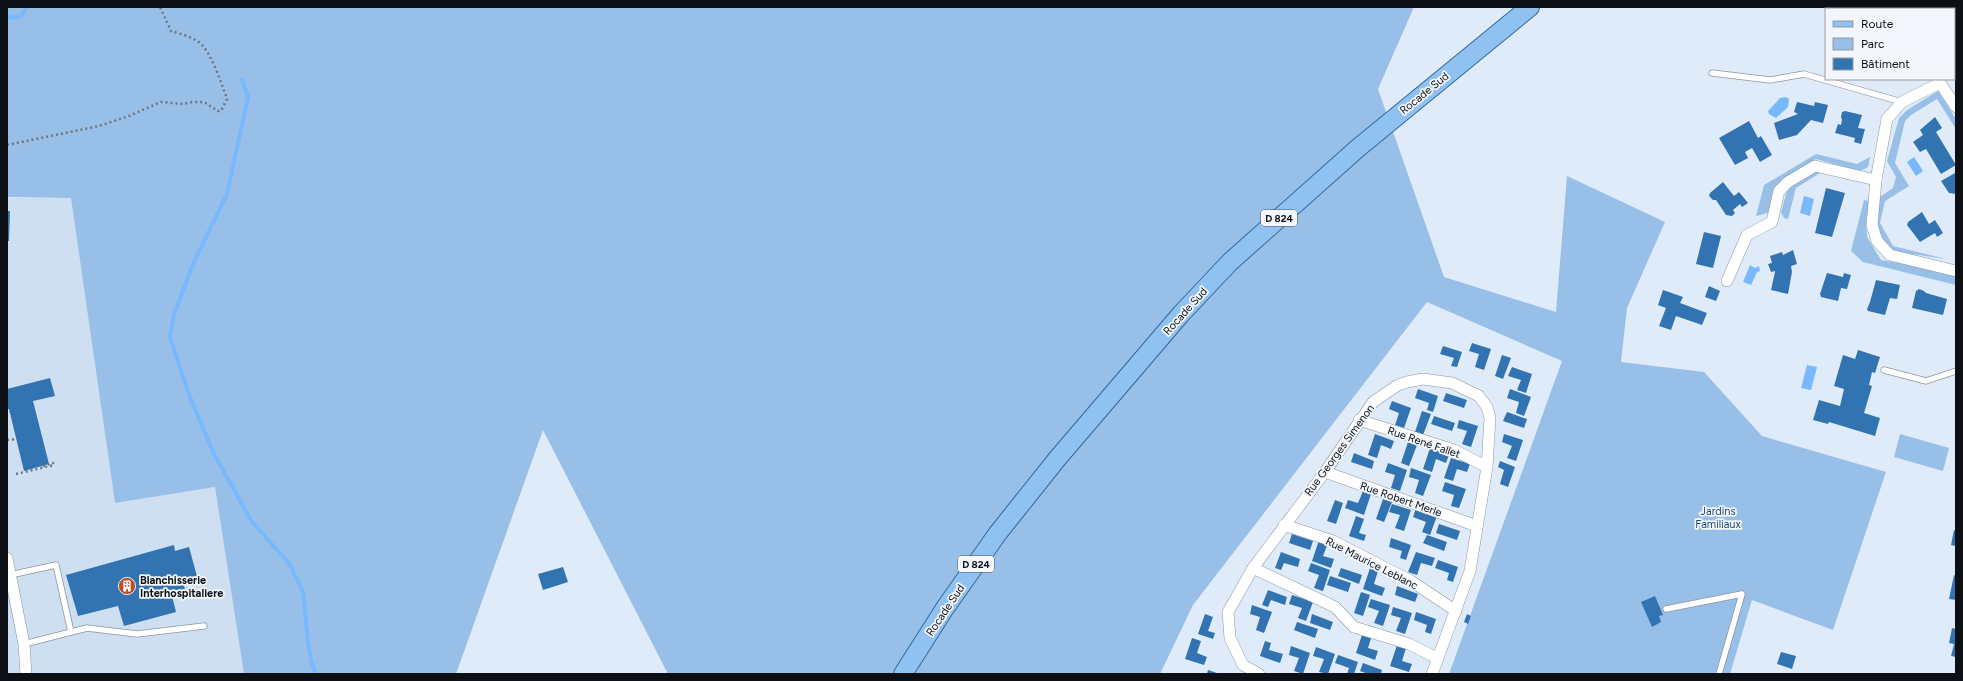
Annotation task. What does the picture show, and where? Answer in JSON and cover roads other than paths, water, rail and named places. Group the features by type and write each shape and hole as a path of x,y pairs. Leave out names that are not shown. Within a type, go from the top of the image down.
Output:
{"main road":[{"name":"Rocade Sud","path":"903,674 998,533 1056,459 1181,314 1230,262 1358,148 1530,7"},
{"path":"917,674 1056,459"}],"street":[{"path":"1956,107 1940,81 1902,102 1887,119 1876,180 1872,225 1877,241 1890,255 1956,271"},
{"path":"1727,281 1747,234 1772,222 1780,191 1788,182 1815,166 1876,180"},
{"name":"Rue Georges Simenon","path":"1259,674 1243,665 1230,638 1228,612 1253,568 1324,472 1373,402 1398,385 1406,382 1430,380 1452,383 1479,396 1487,406 1490,418 1487,467 1470,571 1432,674"},
{"name":"Rue René Fallet","path":"1359,420 1454,450 1487,467"},
{"name":"Rue Robert Merle","path":"1324,472 1477,526"},
{"name":"Rue Maurice Leblanc","path":"1284,525 1333,540 1411,581 1456,611"},
{"path":"7,558 24,644 26,674"},
{"path":"1253,568 1335,607 1354,627 1409,644 1437,658"}],"lane":[{"path":"1712,73 1770,80 1804,74 1902,102"},
{"path":"1884,370 1926,381 1956,371"},
{"path":"10,575 56,566 71,632"},
{"path":"1666,609 1742,594 1719,674"},
{"path":"24,644 87,628 137,634 204,626"}],"waterway":[{"path":"7,18 21,16 27,7"},
{"path":"242,80 248,97 227,194 194,262 174,314 170,337 188,392 213,452 252,522 289,563 303,592 311,661 316,674"}],"place":[{"name":"Blanchisserie Interhospitaliere","path":"127,586"}],"park label":[{"name":"Jardins Familiaux","path":"1718,517"}]}
